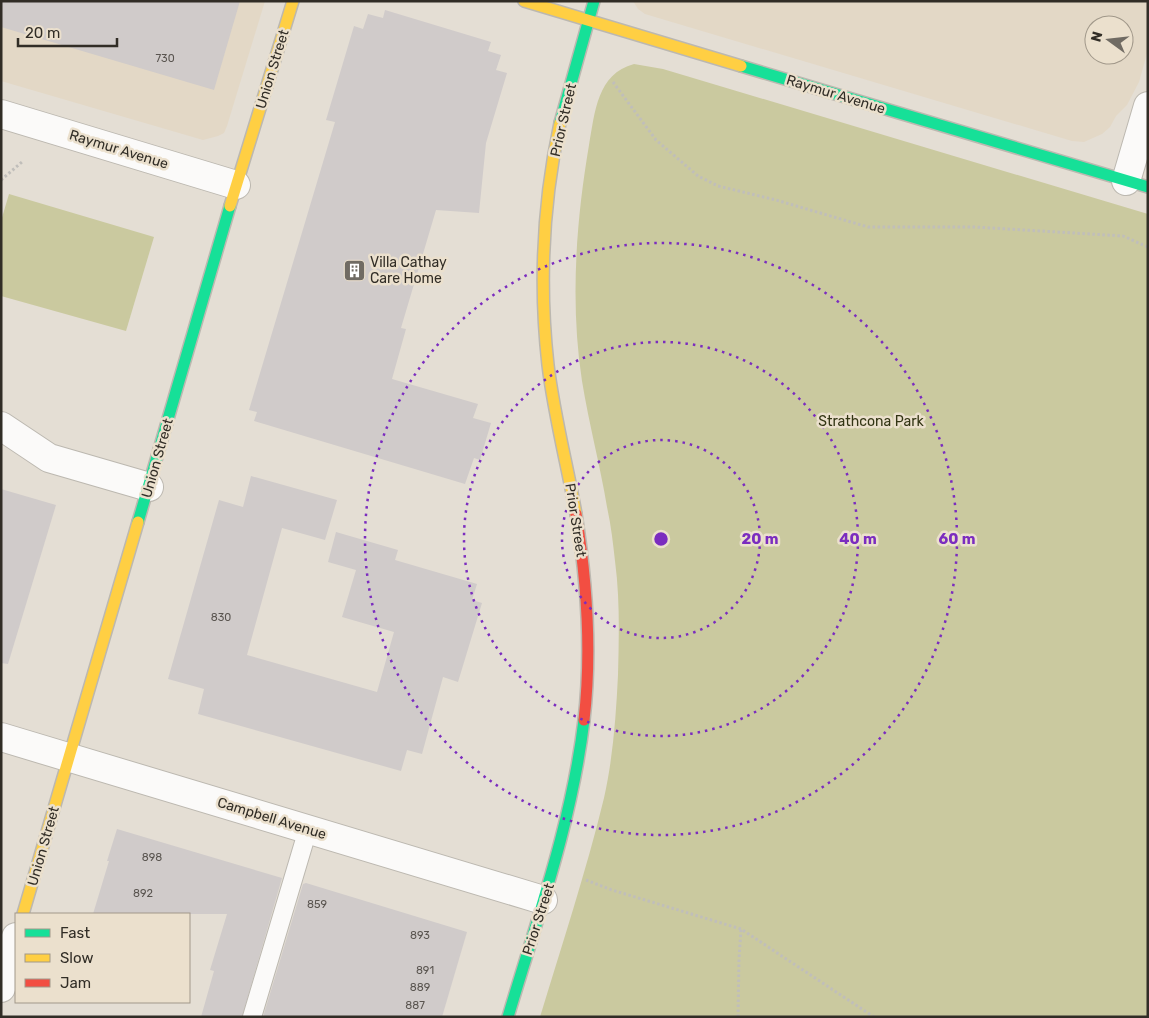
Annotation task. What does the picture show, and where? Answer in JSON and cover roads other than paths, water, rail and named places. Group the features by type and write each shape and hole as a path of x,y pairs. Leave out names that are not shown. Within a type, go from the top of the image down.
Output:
{"street":[{"name":"Union Street","path":"23,913 236,185 293,1"},
{"name":"Raymur Avenue","path":"524,1 1137,184"},
{"name":"Prior Street","path":"508,1017 557,858 571,804 585,714 588,650 586,588 579,532 548,365 544,268 547,203 558,136 594,1"},
{"path":"1137,184 1148,106"},
{"name":"Raymur Avenue","path":"1,114 236,185"},
{"path":"1,426 49,458 149,487"},
{"name":"Campbell Avenue","path":"1,737 544,900"},
{"path":"1,988 15,940"}],"lane":[{"path":"252,1017 308,829"}],"place":[{"name":"Villa Cathay Care Home","path":"354,270"}],"park label":[{"name":"Strathcona Park","path":"871,421"}]}
